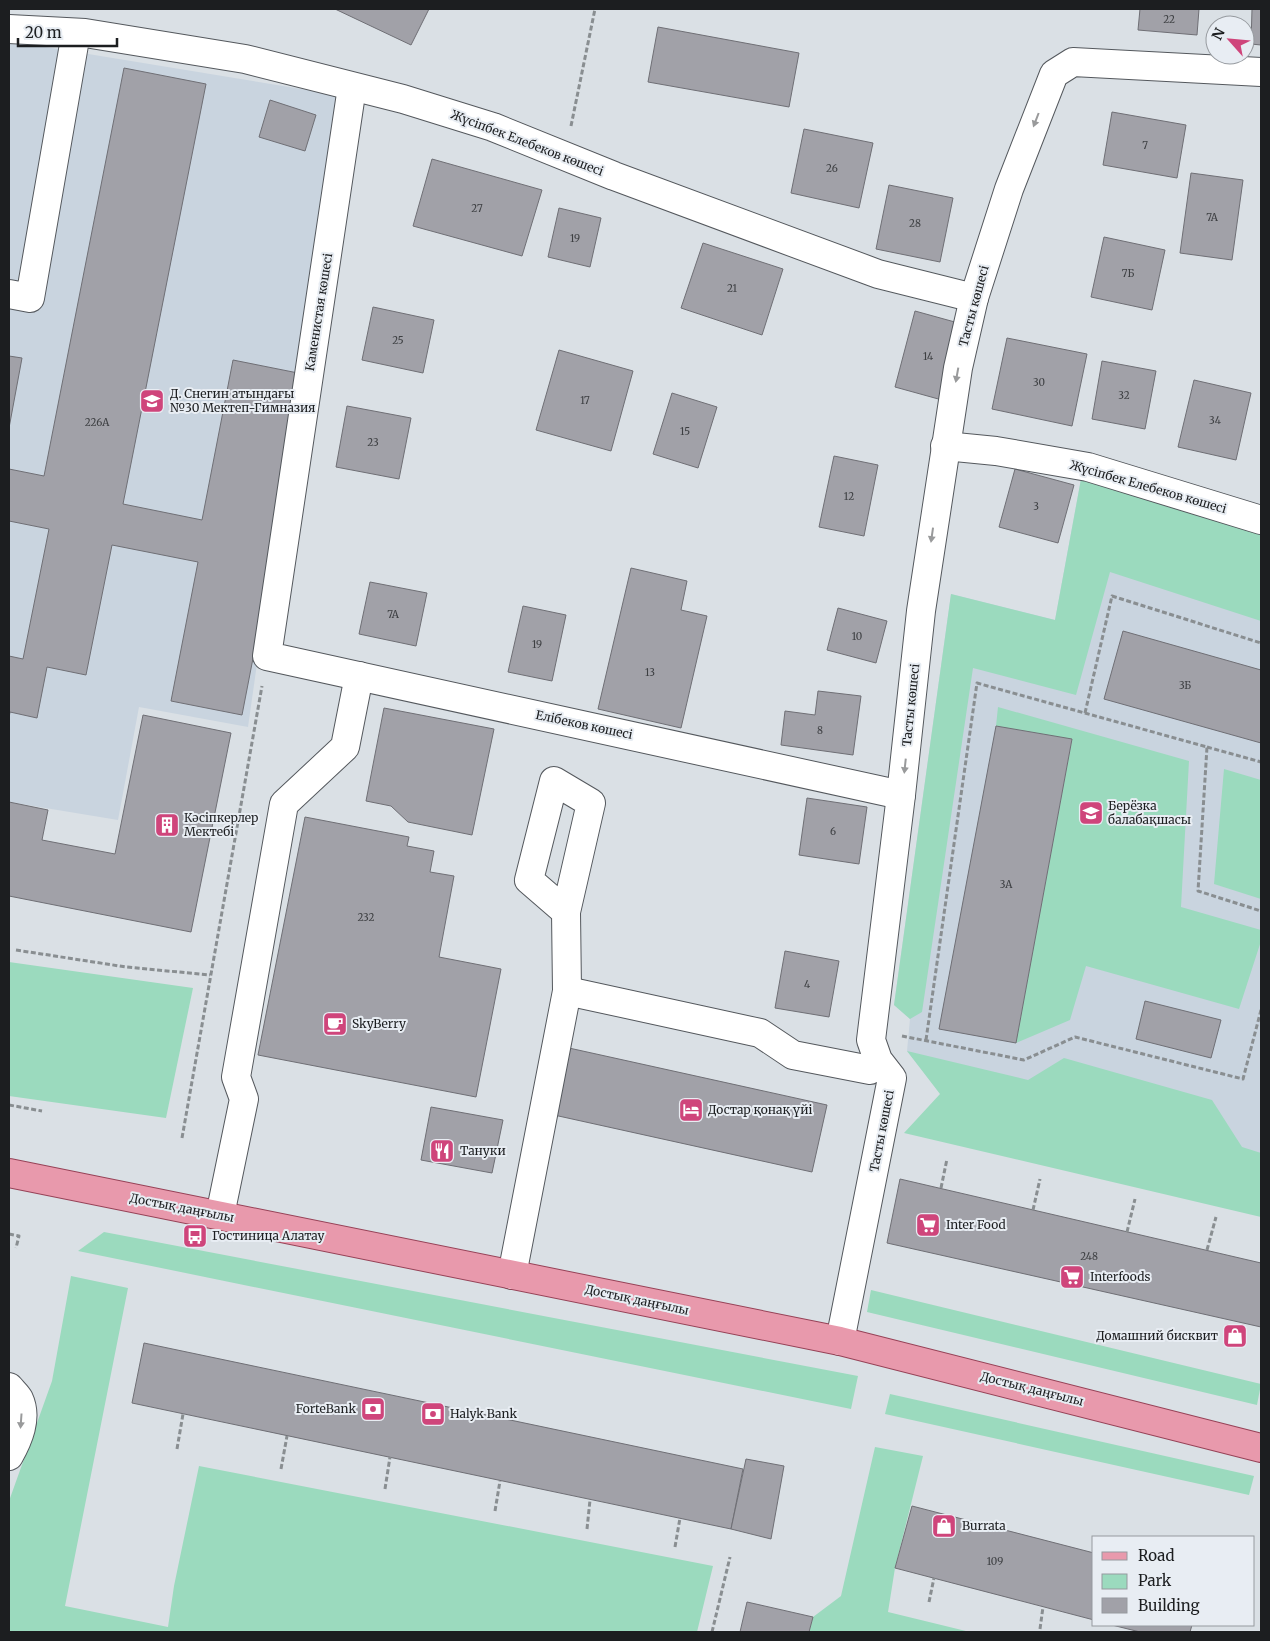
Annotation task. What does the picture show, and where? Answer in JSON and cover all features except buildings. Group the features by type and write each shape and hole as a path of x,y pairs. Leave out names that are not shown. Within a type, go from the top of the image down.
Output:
{"main road":[{"name":"Достық даңғылы","path":"9,1173 840,1341 1261,1448"}],"street":[{"name":"Жүсіпбек Елебеков көшесі","path":"9,29 76,33 245,59 403,99 493,127 878,274 974,298"},
{"path":"9,294 30,298 76,33"},
{"name":"Тасты көшесі","path":"840,1341 892,1078 878,1060 871,1040 902,795 921,611 945,446 958,368 974,298 1009,189 1054,74 1073,62 1261,72"},
{"name":"Каменистая көшесі","path":"267,656 352,87"},
{"name":"Жүсіпбек Елебеков көшесі","path":"945,446 996,451 1088,467 1261,520"},
{"name":"Елібеков көшесі","path":"267,656 902,795"},
{"path":"220,1215 244,1099 236,1077 284,804 345,747 359,676"},
{"path":"512,1275 567,991 566,912"},
{"path":"567,991 760,1033 794,1055 870,1070"},
{"path":"9,1387 19,1399 22,1409 22,1424 17,1443 9,1456"}],"path":[{"path":"565,156 595,9"},
{"path":"1086,713 1112,596 1261,644"},
{"path":"182,1138 267,656"},
{"path":"1261,762 978,683 926,1040 1024,1060 1074,1037 1243,1079 1261,1010"},
{"path":"1207,747 1198,891 1261,911"},
{"path":"16,950 126,967 210,975"},
{"path":"9,1105 42,1111"},
{"path":"941,1188 947,1159"},
{"path":"1034,1210 1040,1179"},
{"path":"1126,1232 1135,1199"},
{"path":"1207,1250 1216,1216"},
{"path":"9,1234 19,1236 16,1248"},
{"path":"177,1449 183,1414"},
{"path":"281,1469 288,1436"},
{"path":"385,1489 390,1457"},
{"path":"496,1511 500,1480"},
{"path":"587,1530 590,1500"},
{"path":"675,1547 680,1518"},
{"path":"712,1632 730,1557"},
{"path":"929,1602 934,1578"},
{"path":"1040,1629 1043,1607"}],"shaded area":[{"name":"Д. Снегин атындағы №30 Мектеп-Гимназия","path":"9,41 338,95 248,727 139,707 118,820 9,802"},
{"name":"Берёзка балабақшасы","path":"1081,479 1261,534 1261,1194 957,1115 907,1051 910,1019 894,1005 951,594 1055,620"}],"green space":[{"path":"1081,479 1261,534 1261,621 1110,572 1076,695 973,668 922,1012 910,1019 894,1005 951,594 1055,620"},
{"path":"998,707 1189,761 1181,907 1261,930 1261,941 1239,1009 1086,966 1070,1020 1016,1043 1072,740 996,726"},
{"path":"1224,769 1261,780 1261,899 1214,884"},
{"path":"9,962 193,988 166,1118 9,1096"},
{"path":"907,1051 1028,1080 1064,1058 1212,1100 1242,1147 1261,1153 1261,1217 904,1133 940,1094"},
{"path":"104,1232 858,1376 851,1409 78,1251"},
{"path":"71,1276 128,1288 65,1606 168,1627 174,1586 199,1466 713,1566 697,1632 9,1632 9,1501 52,1381"},
{"path":"871,1290 1261,1384 1257,1405 867,1312"},
{"path":"890,1394 1254,1476 1249,1495 885,1414"},
{"path":"875,1447 923,1456 895,1568 888,1612 970,1632 809,1632 813,1617 841,1596"}],"place":[{"name":"Д. Снегин атындағы №30 Мектеп-Гимназия","path":"152,401"},
{"name":"Берёзка балабақшасы","path":"1091,813"},
{"name":"Кәсіпкерлер Мектебі","path":"167,825"},
{"name":"SkyBerry","path":"335,1024"},
{"name":"Достар қонақ үйі","path":"691,1110"},
{"name":"Тануки","path":"442,1151"},
{"name":"Inter Food","path":"928,1225"},
{"name":"Гостиница Алатау","path":"195,1236"},
{"name":"Interfoods","path":"1072,1277"},
{"name":"Домашний бисквит","path":"1235,1336"},
{"name":"ForteBank","path":"373,1409"},
{"name":"Halyk Bank","path":"433,1414"},
{"name":"Burrata","path":"944,1526"}]}
